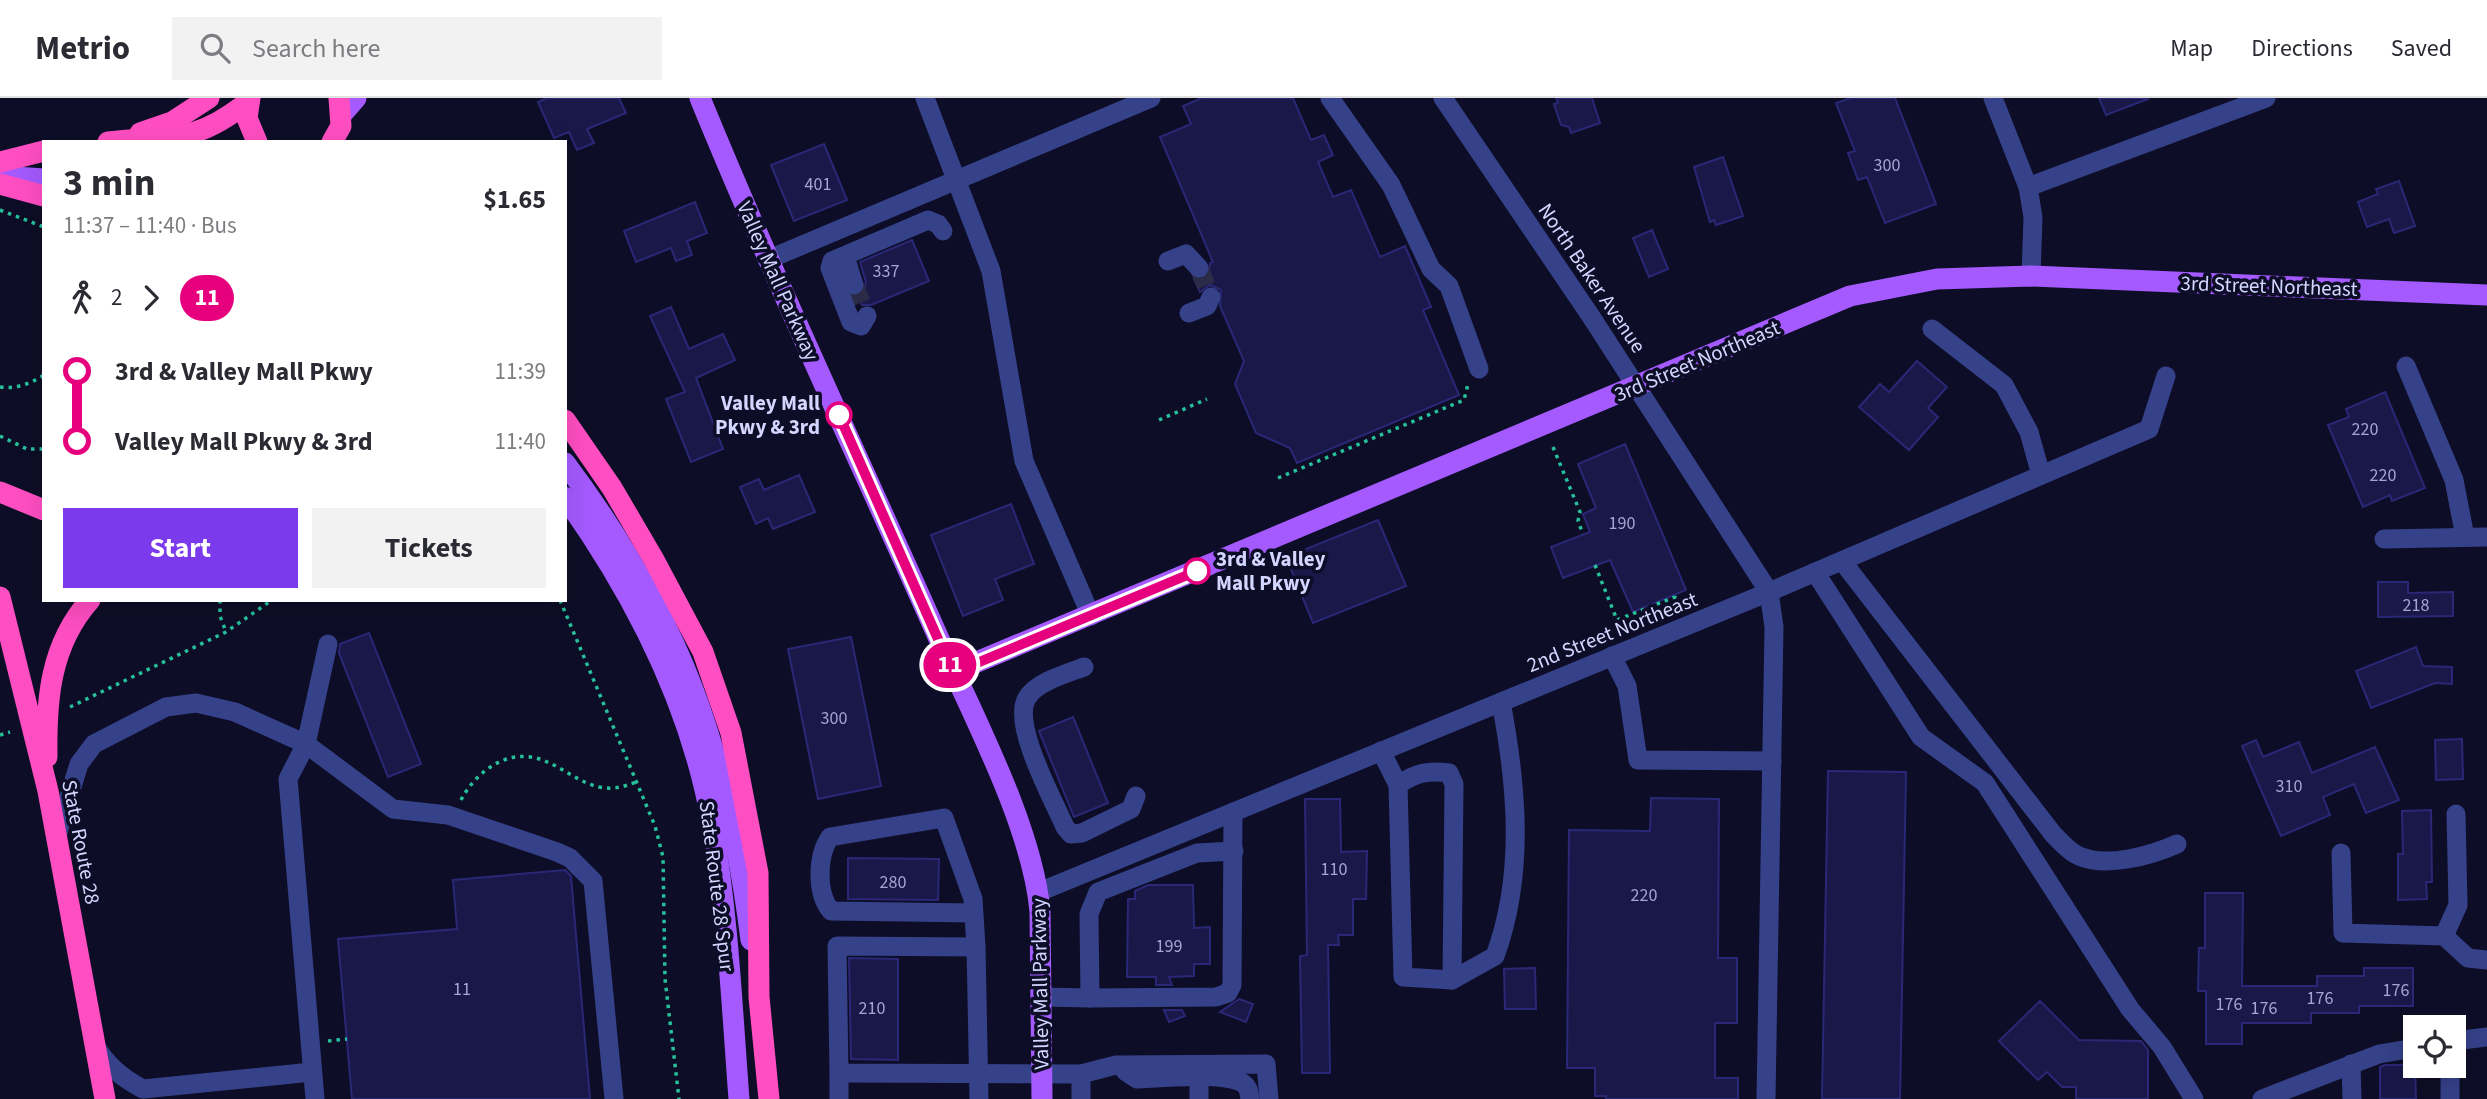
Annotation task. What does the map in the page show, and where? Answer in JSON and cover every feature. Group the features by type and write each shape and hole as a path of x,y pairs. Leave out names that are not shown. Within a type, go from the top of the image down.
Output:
{"highway":[{"path":"116,140 172,122 209,98"},
{"path":"132,140 170,138 204,131 223,121 249,100"},
{"path":"249,100 247,118 256,140"},
{"path":"335,140 346,103"},
{"path":"0,163 42,152"},
{"path":"0,180 42,189"},
{"path":"0,180 42,195"},
{"path":"567,423 600,470 653,558 703,652 731,733 758,873 758,998 769,1099"},
{"path":"0,492 42,509"},
{"name":"State Route 28","path":"0,597 48,791 105,1099"},
{"path":"48,791 47,733 51,679 66,634 89,602"}],"main road":[{"name":"Valley Mall Parkway","path":"700,98 767,260 1023,834 1038,892 1042,1099"},
{"path":"0,163 42,163"},
{"path":"0,180 42,179"},
{"name":"3rd Street Northeast","path":"953,673 1850,296 1937,278 2031,276 2487,295"},
{"name":"State Route 28 Spur","path":"568,466 608,523 649,590 683,659 710,732 738,845 758,998"},
{"name":"State Route 28 Spur","path":"567,499 607,557 653,641 692,745 715,842 739,1099"}],"street":[{"path":"925,98 991,271 1024,461 1091,616"},
{"path":"767,260 1151,98"},
{"path":"1330,98 1391,185 1431,269 1450,286 1479,369"},
{"name":"North Baker Avenue","path":"1443,98 1637,387 1769,592"},
{"path":"1993,98 2028,187 2033,217 2031,276"},
{"path":"2028,187 2266,98"},
{"path":"864,324 851,322 830,268 832,261 928,220 938,224 943,231"},
{"path":"1168,261 1186,254 1199,268"},
{"path":"841,257 850,287"},
{"path":"1189,313 1207,306 1211,297"},
{"path":"1932,329 2004,385 2029,432 2041,475"},
{"path":"2406,366 2454,480 2465,537"},
{"name":"2nd Street Northeast","path":"1038,892 1769,592 2149,429 2166,376"},
{"path":"2384,539 2487,537"},
{"path":"1842,561 2053,834 2076,855 2098,862 2160,852 2177,844"},
{"path":"1815,572 1921,737 1985,783 2130,1009 2162,1047 2194,1099"},
{"path":"1766,1099 1774,627 1769,592"},
{"path":"315,1099 288,779 306,744 328,644"},
{"path":"1612,656 1628,686 1638,760 1772,761"},
{"path":"1084,667 1041,686 1027,698 1023,715 1027,737 1065,827 1072,834 1083,833 1131,809 1136,796"},
{"path":"1381,751 1398,785 1403,977 1452,980 1495,956 1513,896 1516,849 1513,779 1501,702"},
{"path":"55,840 79,764 94,744 166,707 197,703 235,712 306,744 393,809 449,815 570,858 593,881 614,1099"},
{"path":"1398,785 1413,775 1434,771 1449,773 1454,784 1452,980"},
{"path":"1042,997 1216,997 1228,993 1232,985 1233,812"},
{"path":"2444,936 2458,905 2456,814"},
{"path":"974,913 831,911 824,903 822,849 830,837 944,818 973,899 974,913 976,947 979,1099"},
{"path":"1090,998 1088,914 1098,892 1197,853 1234,852"},
{"path":"2341,853 2343,933 2444,936 2468,958 2487,961"},
{"path":"839,1099 837,946 976,947"},
{"path":"2466,1040 2487,1037"},
{"path":"95,1046 106,1063 124,1079 143,1089 312,1072"},
{"path":"2262,1099 2379,1054 2403,1050"},
{"path":"2351,1064 2352,1099"},
{"path":"839,1073 1081,1074 1116,1065 1199,1071 1235,1079 1248,1088 1250,1099"},
{"path":"1199,1071 1266,1065 1269,1099"},
{"path":"1199,1071 1199,1099"},
{"path":"1081,1074 1082,1099"},
{"path":"2450,1078 2450,1099"}],"path":[{"path":"0,211 42,226"},
{"path":"1278,478 1464,400 1464,389 1479,369"},
{"path":"0,387 30,384 42,376"},
{"path":"1159,420 1207,399"},
{"path":"0,436 27,449 42,449"},
{"path":"1553,447 1580,512 1578,521 1583,534"},
{"path":"1595,565 1617,620 1675,597 1674,595"},
{"path":"220,602 226,632"},
{"path":"70,706 226,632 269,602"},
{"path":"561,602 654,826 663,858 665,979 679,1099"},
{"path":"0,735 10,732"},
{"path":"449,815 459,804 471,781 484,770 501,761 522,756 542,759 596,787 620,788 636,782"}],"building":[{"path":"547,98 619,98 626,113 587,129 594,143 577,150 569,132 554,138 538,102"},
{"path":"1202,98 1293,98 1311,140 1324,135 1333,155 1318,162 1333,197 1351,190 1380,257 1405,246 1431,307 1423,310 1459,395 1297,463 1290,448 1256,433 1235,384 1244,361 1220,306 1221,290 1210,285 1200,292 1194,279 1208,276 1210,263 1213,262 1160,137 1191,124 1183,106"},
{"path":"1556,98 1592,98 1600,123 1571,133 1569,127 1561,125 1554,104 1558,103"},
{"path":"1851,98 1895,98 1936,204 1885,223 1867,177 1858,180 1848,153 1855,151 1836,103"},
{"path":"2099,98 2148,98 2148,99 2106,115"},
{"path":"824,144 847,200 794,221 771,165"},
{"path":"1723,157 1743,216 1716,225 1714,220 1710,222 1694,167"},
{"path":"2399,181 2415,226 2394,233 2389,219 2367,227 2358,202 2378,194 2376,189"},
{"path":"695,202 707,233 687,241 692,255 676,261 671,248 636,262 624,231"},
{"path":"1652,230 1668,269 1649,277 1633,238"},
{"path":"912,240 929,281 871,305 862,305 858,296 863,293 866,282 860,262"},
{"path":"671,307 689,349 723,334 735,360 696,378 723,449 691,462 666,399 685,392 650,316"},
{"path":"1917,361 1947,387 1928,408 1938,417 1909,450 1859,407 1880,384 1889,392"},
{"path":"2385,392 2425,488 2392,501 2390,495 2363,507 2328,425 2349,417 2346,409"},
{"path":"1625,444 1686,590 1633,612 1610,560 1563,578 1551,547 1590,532 1583,514 1596,508 1578,464"},
{"path":"799,475 815,512 773,529 768,518 756,524 740,487 759,479 764,490"},
{"path":"1011,504 1034,564 995,579 1003,600 963,616 931,535"},
{"path":"1378,520 1406,586 1313,623 1286,557"},
{"path":"2378,582 2408,582 2408,593 2453,592 2453,616 2378,617"},
{"path":"369,633 421,764 388,777 339,653 340,644"},
{"path":"851,637 881,786 818,799 788,649"},
{"path":"2416,647 2423,666 2452,667 2452,684 2435,683 2371,708 2356,671"},
{"path":"1073,717 1108,803 1074,817 1039,731"},
{"path":"2462,739 2463,779 2436,780 2435,740"},
{"path":"2256,740 2263,757 2299,742 2312,773 2375,747 2399,800 2366,813 2354,784 2323,797 2330,815 2281,836 2242,746"},
{"path":"1828,771 1906,772 1900,1099 1822,1099"},
{"path":"1651,798 1719,799 1718,958 1737,958 1737,1023 1715,1023 1715,1078 1738,1078 1738,1099 1606,1099 1606,1096 1595,1096 1595,1068 1567,1068 1569,830 1650,831"},
{"path":"1305,799 1340,799 1341,852 1367,851 1366,899 1353,899 1353,935 1338,935 1339,945 1328,945 1330,1073 1302,1073 1300,956 1307,955"},
{"path":"2431,810 2432,882 2426,882 2427,899 2398,900 2398,854 2403,854 2402,811"},
{"path":"848,858 939,859 938,900 848,899"},
{"path":"565,870 571,876 590,1099 352,1099 338,939 457,929 453,880"},
{"path":"1148,885 1193,885 1194,928 1210,927 1210,964 1194,964 1194,976 1169,977 1172,985 1156,985 1156,977 1127,977 1128,899 1135,899 1135,891"},
{"path":"2205,893 2243,893 2242,986 2317,986 2317,976 2364,976 2364,968 2413,968 2413,1006 2359,1006 2359,1013 2311,1013 2311,1023 2242,1023 2242,1044 2206,1044 2206,991 2198,991 2199,948 2205,948"},
{"path":"849,958 898,959 898,1060 851,1059"},
{"path":"1535,968 1536,1009 1505,1009 1504,969"},
{"path":"1239,999 1253,1004 1246,1022 1220,1012"},
{"path":"2040,1001 2079,1040 2141,1041 2148,1050 2148,1099 2076,1099 2076,1087 2062,1087 2047,1072 2038,1080 1999,1041"},
{"path":"1164,1010 1182,1010 1185,1016 1169,1022"},
{"path":"2403,1065 2403,1078 2415,1078 2416,1099 2380,1099 2380,1067"}],"tunnel":[{"path":"1199,268 1211,297"},
{"path":"854,285 867,316"}],"bus line":[{"name":"11","path":"839,415 953,673 1197,571"}],"place":[{"name":"Valley Mall Pkwy & 3rd","path":"839,415"},
{"name":"3rd & Valley Mall Pkwy","path":"1197,571"}]}
